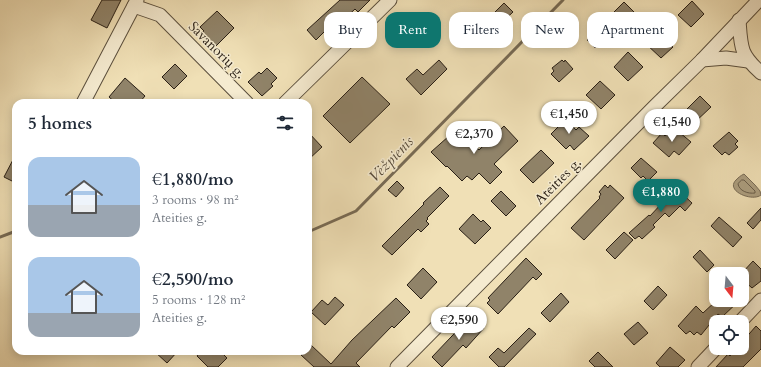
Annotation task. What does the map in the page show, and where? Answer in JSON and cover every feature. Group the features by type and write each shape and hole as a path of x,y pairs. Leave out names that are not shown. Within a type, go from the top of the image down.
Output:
{"street":[{"path":"289,99 390,0"},
{"name":"Ateities g.","path":"397,367 702,60 759,0"},
{"name":"Savanorių g.","path":"84,99 136,3 160,15 243,99"},
{"path":"739,20 740,39 743,50 748,61 761,73"},
{"path":"702,60 726,58 748,61"},
{"path":"747,315 761,300"},
{"path":"698,367 709,355"}],"water":[{"path":"744,174 760,191 761,195 757,197 746,196 734,188 736,180"}],"building":[{"path":"102,0 121,0 107,28 91,20"},
{"path":"340,0 370,0 358,12 355,9 352,12 327,12"},
{"path":"692,1 704,14 691,27 678,15"},
{"path":"624,2 634,12 614,12"},
{"path":"504,3 513,12 495,12"},
{"path":"217,11 234,28 215,47 201,33 204,31 200,27"},
{"path":"324,15 324,32 316,40 307,30"},
{"path":"650,48 672,48 661,58"},
{"path":"628,52 643,67 628,81 614,67"},
{"path":"439,60 447,69 421,95 406,79 417,69 423,75"},
{"path":"562,60 564,62 565,60 573,69 559,82 551,74 554,71 552,68"},
{"path":"175,64 187,76 174,89 162,77"},
{"path":"267,68 277,78 271,84 273,86 262,96 248,82 259,72 261,74"},
{"path":"362,77 390,104 350,143 323,116"},
{"path":"125,78 145,96 142,99 111,99 109,97"},
{"path":"600,81 615,95 601,109 586,95"},
{"path":"700,96 711,107 694,123 684,112"},
{"path":"566,119 576,130 579,127 589,136 574,150 570,145 566,149 551,134"},
{"path":"504,126 518,141 494,164 502,172 490,184 479,173 472,180 467,176 462,181 431,152 458,128 479,150"},
{"path":"673,127 691,142 679,155 674,151 669,157 653,143 662,133 665,136"},
{"path":"729,132 738,141 735,144 738,147 729,155 725,152 722,155 713,146"},
{"path":"312,136 322,147 312,156"},
{"path":"541,150 554,163 533,183 520,170"},
{"path":"641,158 657,172 648,181 643,176 641,178 631,168"},
{"path":"12,162 12,181 4,177"},
{"path":"397,181 404,188 396,197 388,190"},
{"path":"605,185 608,188 610,185 624,198 584,240 571,228 600,198 599,197 601,194 599,192"},
{"path":"440,187 449,196 427,218 428,219 426,221 429,224 421,232 418,229 392,255 382,246"},
{"path":"676,188 692,203 685,211 680,206 669,217 665,213 653,225 655,227 642,239 639,236 635,239 629,233 649,215 650,216"},
{"path":"501,191 516,206 506,216 491,201"},
{"path":"761,208 761,220 753,229 747,223"},
{"path":"473,214 481,222 483,220 491,228 475,244 459,229"},
{"path":"719,217 742,237 733,247 711,226"},
{"path":"624,232 633,240 615,259 606,250"},
{"path":"700,250 714,265 709,267 707,272 693,257"},
{"path":"526,258 542,274 536,280 533,277 498,314 487,303 490,300 488,298"},
{"path":"753,261 761,269 761,281 752,288 749,285 749,267 748,267"},
{"path":"423,268 437,282 421,299 407,285"},
{"path":"658,286 667,295 653,310 644,301"},
{"path":"561,293 569,302 550,322 541,313"},
{"path":"335,297 344,305 325,325 312,313 312,311 322,300 328,305"},
{"path":"396,298 410,312 394,328 392,326 356,363 360,367 314,367 301,355 312,355 312,346 331,364 352,340"},
{"path":"696,306 703,313 709,307 733,307 724,315 709,315 709,325 701,335 697,332 694,335 690,331 686,334 678,326"},
{"path":"471,316 484,328 466,348 463,345 442,367 432,357"},
{"path":"638,322 648,333 634,345 624,334"},
{"path":"756,326 761,331 761,349 743,367 716,367 727,355 749,355 749,334"},
{"path":"529,328 536,334 504,367 499,367 489,357 498,348 504,353"},
{"path":"670,347 685,360 678,367 660,367 656,363"},
{"path":"598,352 613,367 595,367 589,361"},
{"path":"158,355 174,355 167,363"},
{"path":"224,355 227,358 218,367 208,367 197,356"}],"waterway":[{"name":"Vėžpienis","path":"312,230 356,211 563,0"},
{"name":"Vėžpienis","path":"0,237 12,232"}]}
